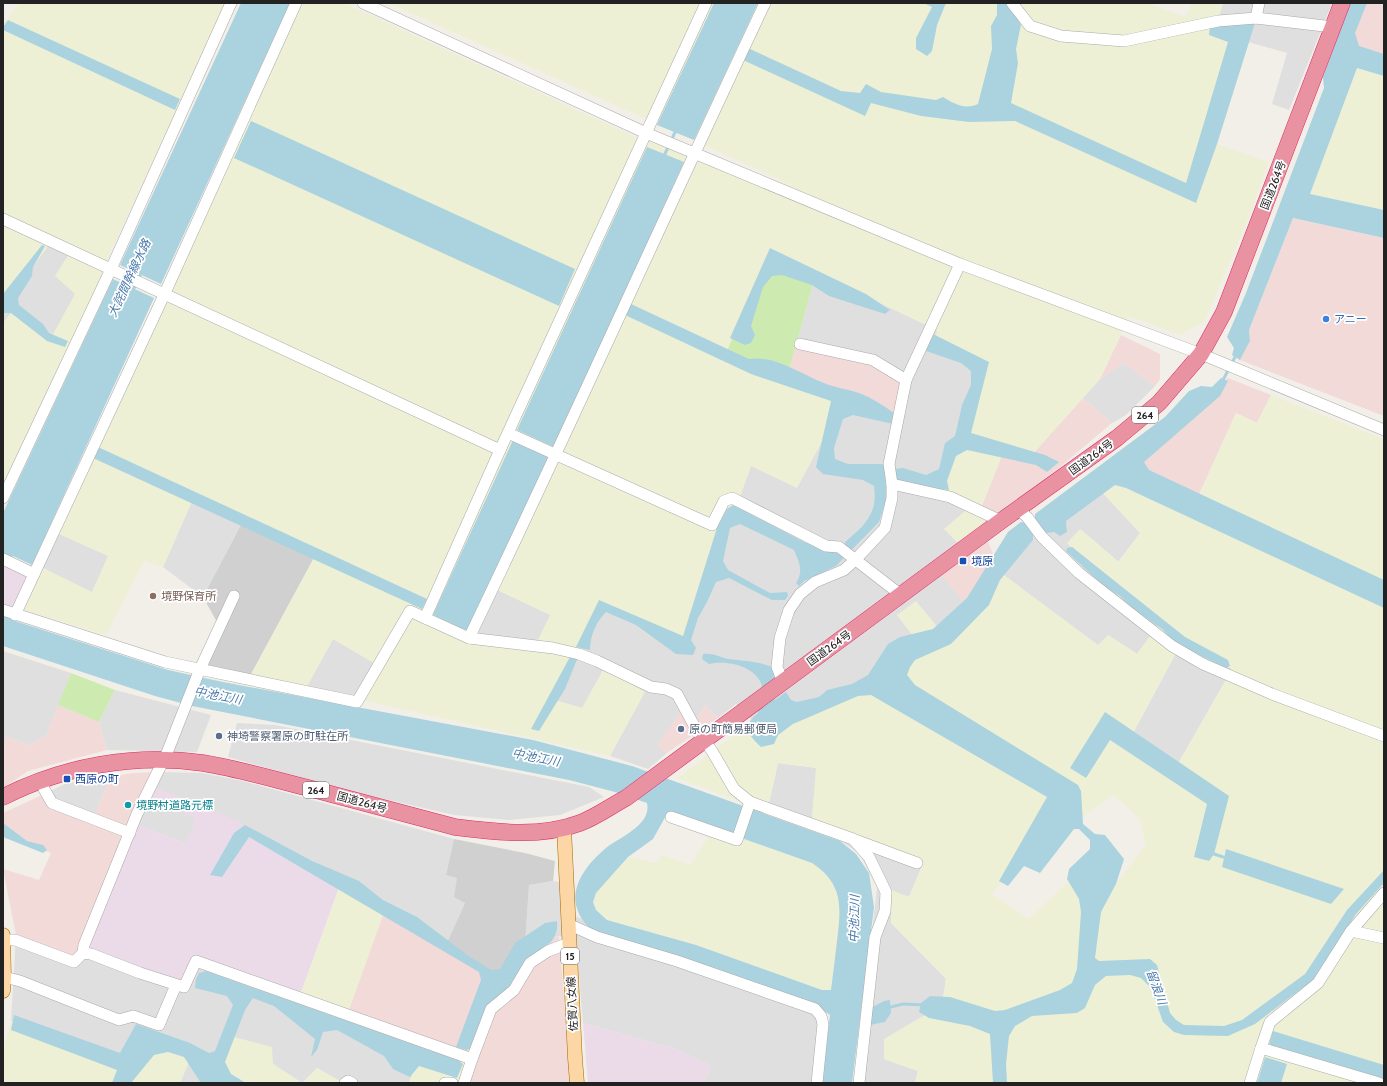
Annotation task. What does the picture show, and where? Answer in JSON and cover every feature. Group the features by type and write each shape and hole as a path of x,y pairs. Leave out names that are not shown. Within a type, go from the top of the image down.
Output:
{"highway":[{"name":"国道264号","path":"4,793 40,782 71,770 105,763 163,760 202,763 242,771 455,827 499,832 536,832 564,828 581,822 626,798 1000,521 1022,513 1159,403 1201,354 1224,312 1342,3"}],"main road":[{"name":"佐賀八女線","path":"564,828 575,1058 578,1083"},
{"path":"4,937 4,984"}],"street":[{"path":"3,498 111,269 232,3"},
{"path":"15,615 165,293 296,3"},
{"path":"362,3 646,133 960,264 1201,354 1384,430"},
{"path":"429,611 500,450 706,3"},
{"path":"469,638 557,455 694,153 765,3"},
{"path":"1012,3 1030,26 1061,36 1124,41 1218,21 1256,18 1332,27"},
{"path":"1256,18 1259,3"},
{"path":"3,219 500,450"},
{"path":"778,685 777,667 780,638 788,610 800,594 815,582 844,570 852,556 884,528 892,498 892,484 889,464 906,380 960,264"},
{"path":"800,344 873,360 906,380"},
{"path":"508,433 712,526 724,501 732,498 826,546 839,547 900,595"},
{"path":"892,484 950,497 1000,521"},
{"path":"1022,513 1042,537 1085,578 1172,646 1203,664 1272,694 1384,736"},
{"path":"3,559 34,574"},
{"path":"4,937 74,962 83,953 84,945 130,833 163,760 200,669 234,596"},
{"path":"3,610 165,662 357,702 410,611 429,611 469,638 553,648 575,653 597,661 651,687 666,689 677,694 734,789 750,802 918,863"},
{"path":"40,782 52,803 130,833"},
{"path":"671,817 736,840 750,802"},
{"path":"853,839 869,857 886,892 885,911 875,937 859,1083"},
{"path":"1250,1083 1270,1022 1318,983 1351,931 1384,893"},
{"path":"568,924 597,937 677,961 815,1009 821,1016 823,1024 817,1083"},
{"path":"1351,931 1384,938"},
{"path":"464,1083 464,1056 491,1009 514,990 530,963 548,951 569,943"},
{"path":"83,953 91,954 184,987 196,961 464,1056"},
{"path":"4,984 20,981 119,1020 133,1016 159,1025 176,985"},
{"path":"1261,1048 1378,1083"},
{"path":"345,1083 348,1081 352,1083"},
{"path":"445,1083 452,1083"}],"shaded area":[{"path":"1223,3 1332,3 1289,110 1272,104 1287,53 1214,32"},
{"path":"1364,3 1384,3 1384,61 1344,49"},
{"path":"1293,218 1384,238 1384,416 1240,360 1250,341 1249,330"},
{"path":"49,245 69,254 76,293 50,340 13,311 3,323 3,306"},
{"path":"816,273 937,330 981,366 971,506 945,529 957,542 988,542 941,574 966,605 939,629 897,615 917,641 880,680 753,721 736,704 718,718 705,705 693,725 657,746 667,753 648,769 610,756 644,692 582,708 554,700 603,610 687,642 751,466 845,399 896,412 876,358 798,338"},
{"path":"1121,335 1160,354 1160,379 1155,386 1124,363 1100,379"},
{"path":"798,338 876,358 906,377 896,412 845,399 787,378"},
{"path":"1124,363 1155,386 1126,415 1112,423 1083,398 1100,379"},
{"path":"1228,378 1271,395 1257,423 1236,413 1192,510 1120,475"},
{"path":"1083,398 1112,423 1054,472 990,519 979,513 1003,453 1030,457"},
{"path":"1099,489 1140,533 1118,562 1080,529 1159,624 1137,654 1108,635 1099,646 1001,573 1039,524"},
{"path":"193,499 242,523 203,597 163,567"},
{"path":"242,523 315,556 249,678 198,666 217,622 203,597"},
{"path":"57,533 109,556 92,593 41,567"},
{"path":"988,542 1001,573 966,605 941,575"},
{"path":"3,563 28,575 12,610 3,606"},
{"path":"491,587 551,615 538,641 469,635"},
{"path":"333,639 376,664 362,700 305,690"},
{"path":"1182,642 1232,669 1176,768 1130,739"},
{"path":"3,651 71,673 46,736 29,745 7,737 3,749"},
{"path":"115,690 211,715 197,752 107,750 99,722"},
{"path":"58,705 99,722 107,750 28,771 3,788 3,749 7,737 29,745 46,736"},
{"path":"705,705 718,718 667,753 657,746 682,709 693,725"},
{"path":"237,723 275,725 589,787 604,797 560,815 509,820 454,815 354,792 228,757"},
{"path":"778,763 817,768 812,818 924,861 909,897 892,891 891,923 946,979 942,1005 884,1040 884,1059 918,1071 915,1083 854,1083 877,888 860,854 832,835 767,812"},
{"path":"161,772 201,773 239,780 454,839 446,875 458,878 465,903 446,945 155,787"},
{"path":"161,772 76,960 16,935 3,869 39,880 51,853 3,831 3,813 40,796 53,808 92,823 110,777 133,773"},
{"path":"110,777 92,823 53,808 40,796 67,783"},
{"path":"155,787 241,822 246,833 340,885 298,1001 191,964 182,981 87,949 138,825 186,844 196,819 150,797"},
{"path":"150,797 197,819 186,844 138,825"},
{"path":"454,839 525,853 555,861 553,881 529,885 525,945 501,981 446,945 465,903 454,897 457,878 446,875"},
{"path":"553,881 571,884 574,916 827,1005 820,1083 703,1083 711,1066 676,1049 583,1023 576,939 559,936 525,945 529,885"},
{"path":"384,912 446,945 525,945 559,936 571,1083 460,1083 467,1061 346,1018"},
{"path":"16,935 87,949 190,964 423,1045 409,1083 343,1083 317,1068 302,1083 273,1064 232,1083 180,1083 193,1052 122,1062 11,1021"},
{"path":"583,1023 676,1049 711,1066 703,1083 588,1083"}],"green space":[{"path":"20,3 226,3 106,262 3,213 3,24"},
{"path":"301,3 344,3 640,139 792,185 389,3 1147,3 1186,17 1192,3 1223,3 1214,32 1249,42 1217,144 1269,162 1249,217 1204,322 1180,335 1129,316 1100,379 1030,457 1003,453 979,513 990,519 957,542 944,529 971,506 940,487 981,366 935,344 937,330 816,273 726,356 845,399 797,488 751,466 687,642 603,610 554,700 582,708 604,668 645,692 610,756 362,700 376,664 333,639 305,690 249,678 315,556 193,499 163,567 144,561 106,635 23,610 41,567 92,592 108,556 57,533","holes":["491,587 550,615 538,640 469,635"]},
{"path":"1344,49 1384,61 1384,238 1293,218"},
{"path":"3,224 49,245 3,306"},
{"path":"769,251 816,273 787,378 725,356"},
{"path":"69,254 104,270 5,484 3,483 3,323 14,310 50,340 75,294 55,276"},
{"path":"1271,395 1384,439 1384,1083 915,1083 918,1071 884,1059 884,1039 942,1005 946,978 891,923 891,890 909,897 924,861 812,818 816,768 778,763 767,812 677,778 753,721 880,680 917,641 897,615 916,601 939,629 1001,573 1098,645 1108,635 1137,654 1159,624 1104,581 1067,543 1080,529 1119,562 1140,533 1099,489 1120,475 1192,510 1236,413 1257,423","holes":["1182,642 1232,669 1176,767 1130,738","1114,795 1139,818 1146,845 1096,909 1078,873 1028,919 992,894 1024,853 1083,817"]},
{"path":"71,673 115,690 99,722 58,705"},
{"path":"714,828 812,863 823,870 833,883 839,897 841,911 831,990 822,990 696,945 607,920 596,910 593,902 596,893 628,857 656,863 663,855 690,865"},
{"path":"340,885 384,912 346,1018 298,1001"},
{"path":"11,1021 122,1062 143,1036 193,1052 180,1083 3,1083 3,1053"},
{"path":"230,1036 272,1047 273,1064 302,1083 232,1083 215,1071"},
{"path":"423,1045 467,1061 460,1083 409,1083"},
{"path":"317,1068 343,1083 304,1083"}],"water":[{"path":"241,3 290,3 161,284 120,265"},
{"path":"714,3 758,3 694,140 657,125"},
{"path":"923,3 946,3 937,25 932,51 927,56 916,49 916,38 932,7"},
{"path":"997,3 1007,3 1012,7 1021,25 1016,49 1018,63 1011,103 1186,183 1228,42 1209,35 1210,26 1255,23 1217,144 1196,203 1015,121 969,122 921,116 871,103 865,116 743,60 748,48 841,91 860,93 866,84 881,92 936,100 943,97 960,105 974,106 978,104 992,49 991,26 997,15"},
{"path":"1350,3 1367,3 1355,33 1359,46 1384,54 1384,76 1357,68 1310,194 1384,210 1384,238 1293,218 1249,330 1250,341 1240,360 1232,355 1234,348 1227,337 1246,293 1324,88 1323,77"},
{"path":"8,20 180,99 175,110 3,30 3,27"},
{"path":"251,121 575,269 559,306 234,158"},
{"path":"647,147 684,162 554,447 517,430"},
{"path":"42,245 45,246 33,267 32,276 18,298 19,305 43,324 49,333 68,341 65,347 47,341 11,313 3,313 3,294"},
{"path":"770,248 866,294 890,310 885,314 829,296 812,285 782,275 772,276 763,287 751,326 755,335 751,343 745,345 730,338"},
{"path":"113,279 154,298 32,565 13,556 10,560 3,557 3,513"},
{"path":"631,304 749,359 778,362 828,385 864,395 894,413 893,424 853,415 843,419 834,448 835,459 848,464 884,464 887,497 879,522 836,566 804,581 799,586 796,583 800,574 800,566 794,550 740,524 730,528 723,561 728,570 770,593 787,592 788,596 785,600 772,600 729,578 716,582 698,618 691,640 696,648 693,655 676,654 636,625 606,612 599,620 594,630 590,650 576,647 599,600 683,636 717,528 727,509 733,505 804,542 839,553 845,548 845,542 859,530 872,512 875,496 874,486 863,480 823,474 816,467 831,401 751,374 625,315"},
{"path":"933,334 989,362 971,433 1045,455 1059,462 1047,472 1036,465 967,450 956,456 947,481 949,490 911,486 896,479 894,469 903,468 926,475 939,469 945,443 955,436 962,405 971,385 971,371 961,363 926,351"},
{"name":"留浪川","path":"1221,378 1228,381 1220,396 1144,462 1149,470 1384,580 1384,608 1126,488 1115,485 1066,521 1067,532 1060,536 1054,532 1047,533 1042,529 1033,534 1033,540 1000,580 989,605 951,644 915,660 907,675 915,685 1078,785 1081,791 1083,824 1095,834 1105,835 1124,859 1116,884 1101,912 1095,958 1099,961 1150,959 1157,965 1170,1013 1176,1020 1184,1025 1224,1026 1242,1020 1305,974 1347,910 1384,870 1384,883 1356,914 1313,980 1255,1024 1228,1036 1184,1035 1174,1032 1163,1022 1151,988 1141,978 1130,975 1106,976 1095,985 1085,1008 1077,1013 1032,1016 1015,1026 1009,1036 1006,1064 1007,1083 993,1083 990,1034 970,1026 929,1018 919,1012 921,1003 930,996 950,997 995,1011 1005,1010 1060,990 1072,983 1077,969 1081,912 1079,899 1067,879 1069,869 1090,849 1090,840 1079,829 1074,829 1040,873 1024,866 1008,886 999,881 1047,797 871,695 858,696 793,724 778,735 774,744 761,747 752,738 748,730 748,726 758,713 762,690 761,683 752,672 746,668 738,665 723,663 709,664 702,659 703,654 711,654 728,659 756,662 773,667 774,679 772,697 775,700 786,692 791,700 797,702 819,697 827,690 852,684 868,675 888,644 900,637 933,629 967,598 1008,532 1021,522 1029,523 1035,520 1035,514 1165,417 1189,391 1201,386 1212,387"},
{"path":"513,440 549,457 467,631 433,615"},
{"path":"98,447 427,599 422,609 93,458"},
{"path":"1072,547 1185,637 1228,660 1230,666 1226,668 1175,643 1162,629 1133,609 1120,596 1106,588 1066,551 1067,548"},
{"name":"中池江川","path":"3,615 18,622 168,670 223,682 533,740 632,766 840,841 856,854 869,873 874,907 852,1083 822,1083 830,1015 819,1007 600,935 591,929 582,919 575,899 581,876 602,851 634,830 640,824 645,818 647,803 615,792 569,780 192,706 155,696 3,646","holes":["668,812 812,863 830,879 838,898 839,918 831,990 822,990 696,945 607,920 596,910 593,902 596,893 628,857 653,839"]},
{"path":"571,655 578,657 565,689 539,731 531,729"},
{"path":"1105,712 1229,796 1214,854 1209,861 1194,857 1207,804 1110,740 1086,778 1070,768"},
{"path":"3,823 27,841 43,845 47,850 43,853 3,837"},
{"path":"245,825 312,861 359,881 383,900 417,917 470,957 491,970 500,969 515,943 545,923 557,921 555,935 548,945 526,962 472,1047 467,1050 456,1047 481,980 479,972 249,837 222,877 210,875 234,833"},
{"path":"1226,849 1344,889 1331,904 1222,867"},
{"path":"206,971 458,1060 463,1064 457,1078 419,1066 410,1077 393,1069 384,1056 337,1030 323,1032 317,1050 311,1057 315,1039 274,1006 253,998 245,1010 225,1062 231,1074 246,1083 201,1083 184,1057 168,1052 154,1055 131,1083 112,1083 117,1070 11,1030 14,1015 120,1053 136,1024 190,1043 209,1053 215,1051 233,1005 227,996 195,988 196,979 199,973"},
{"path":"890,1000 891,1013 885,1022 870,1025 871,1008 884,1001"},
{"path":"1273,1031 1384,1065 1384,1080 1269,1045"},
{"path":"1265,1057 1287,1064 1281,1083 1257,1083"}],"waterway":[{"path":"663,158 677,128"},
{"name":"大詫間幹線水路","path":"132,292 142,272"},
{"path":"1222,382 1236,355"},
{"path":"1214,854 1223,857"},
{"path":"887,1008 903,1004 925,1005"}],"place":[{"name":"アニー","path":"1326,319"},
{"name":"境原","path":"963,561"},
{"name":"境野保育所","path":"153,596"},
{"name":"原の町簡易郵便局","path":"681,729"},
{"name":"神埼警察署原の町駐在所","path":"219,736"},
{"name":"西原の町","path":"67,779"},
{"name":"境野村道路元標","path":"128,805"}]}
